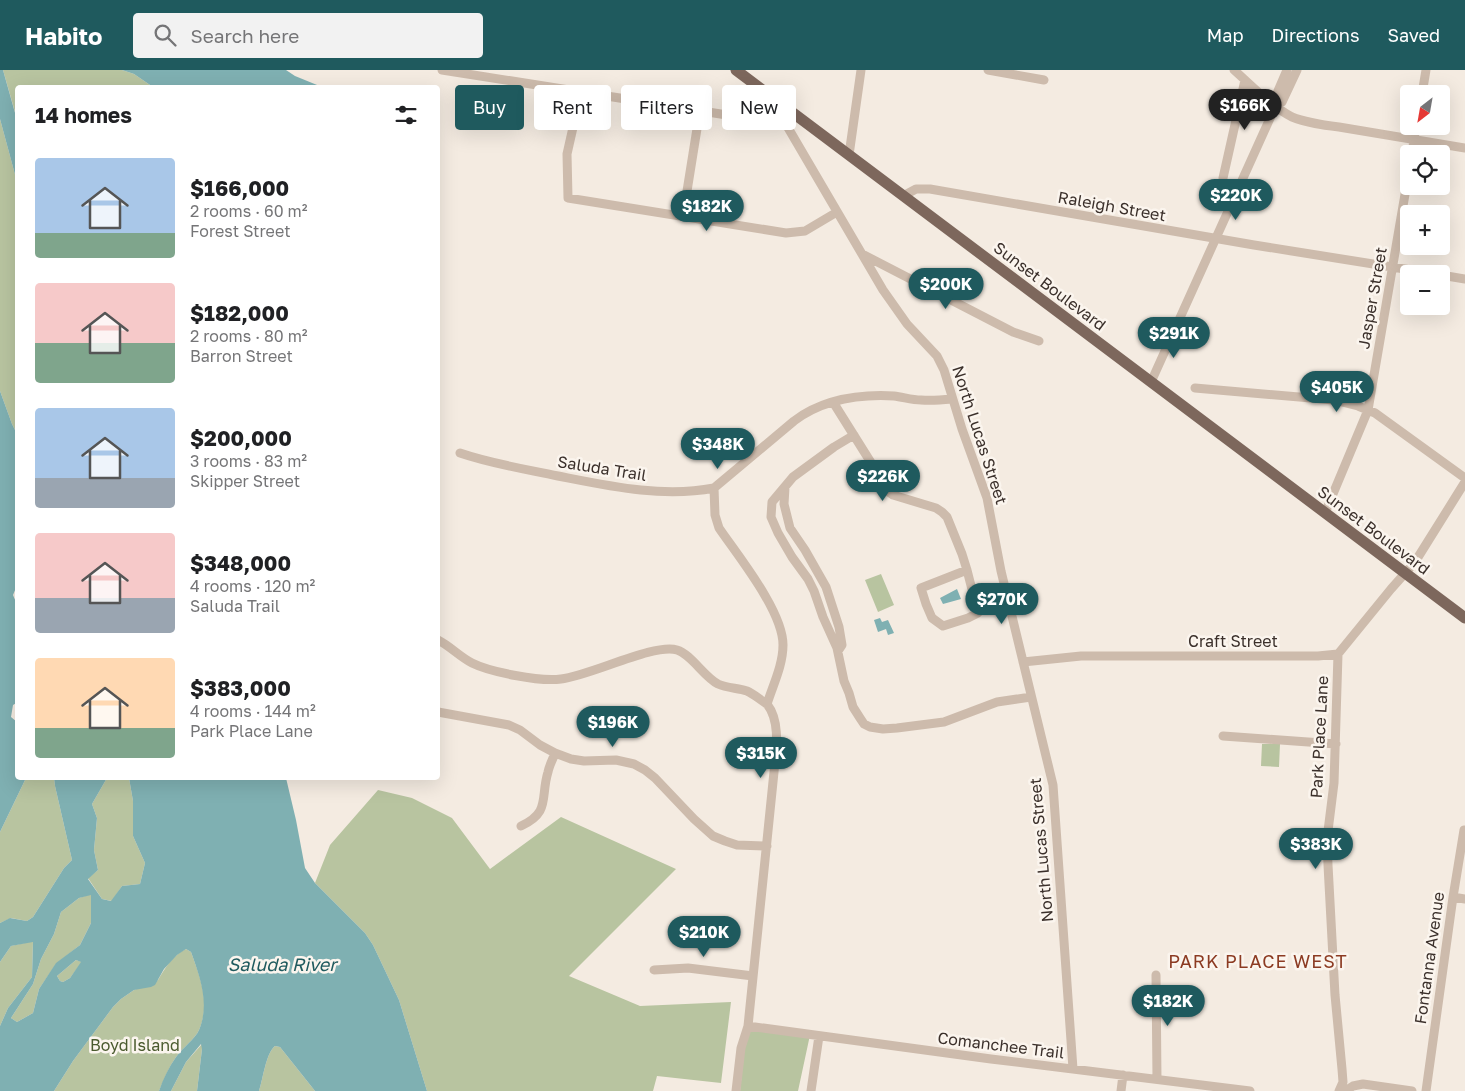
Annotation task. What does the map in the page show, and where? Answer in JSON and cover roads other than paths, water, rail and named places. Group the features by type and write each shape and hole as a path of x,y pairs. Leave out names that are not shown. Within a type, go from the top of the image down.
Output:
{"main road":[{"name":"Sunset Boulevard","path":"736,70 755,85"},
{"name":"Sunset Boulevard","path":"796,116 1465,618"}],"street":[{"path":"442,70 537,85"},
{"path":"849,155 861,70"},
{"path":"988,70 1044,80"},
{"path":"1234,70 1292,116 1312,123 1465,148"},
{"path":"1276,105 1274,100 1287,70"},
{"path":"1151,382 1276,105 1282,102 1296,70"},
{"path":"1424,85 1426,70"},
{"path":"1222,178 1245,80"},
{"path":"572,130 567,154 568,198 792,233 810,228 837,212"},
{"path":"682,216 697,130"},
{"name":"North Lucas Street","path":"788,130 864,254 883,290 906,324 937,356 944,370 987,498 1002,571 1053,785 1073,1069"},
{"path":"1413,145 1415,135"},
{"name":"Raleigh Street","path":"902,196 916,190 930,189 1400,268"},
{"name":"Jasper Street","path":"1325,513 1368,410 1405,195"},
{"path":"864,254 1013,332 1038,341"},
{"path":"1450,276 1465,278"},
{"path":"1195,388 1334,400 1368,410 1414,440 1465,478"},
{"path":"766,704 779,670 784,646 783,637 770,603 719,528 715,515 714,488 804,414 821,405 850,399 882,396 921,400 952,398"},
{"path":"833,402 886,490 893,495 936,508 942,512 950,523 967,570 978,612 968,618 943,626 932,618 921,588 967,570"},
{"path":"854,435 828,451 793,477 772,502 771,517 778,533 814,591 838,651 842,675 853,707 864,724 877,729 944,722 997,702 1032,697"},
{"name":"Saluda Trail","path":"460,453 504,466 618,487 676,492 702,491 714,488"},
{"path":"1338,654 1415,562 1465,482"},
{"path":"785,487 784,504 790,528 826,587 839,627 842,645 838,651"},
{"path":"440,641 470,662 485,669 560,680 579,676 646,653 666,649 678,650 718,683 748,691 771,710 774,717 776,738 767,846 748,1026 741,1048 736,1091"},
{"name":"Craft Street","path":"1023,662 1081,656 1318,656 1338,654"},
{"name":"Park Place Lane","path":"1338,654 1334,783 1327,838 1335,995 1342,1069 1342,1082 1339,1091"},
{"path":"440,712 509,725 565,758 577,760 616,760 634,764 655,778 713,836 737,845 767,846"},
{"path":"1223,736 1336,744"},
{"path":"521,826 531,822 540,813 547,773 555,753"},
{"name":"Fontanna Avenue","path":"1426,1091 1464,830"},
{"path":"1453,897 1465,900"},
{"path":"654,970 688,968 753,976"},
{"path":"1156,975 1156,1079"},
{"name":"Comanchee Trail","path":"748,1026 1156,1079 1213,1089 1250,1091"},
{"path":"811,1091 819,1036"},
{"path":"1120,1091 1123,1075"},
{"path":"1345,1091 1353,1086 1363,1084 1412,1091"}],"water":[{"path":"0,70 3,70 15,113 15,175 0,119"},
{"path":"122,70 286,70 317,85 150,85 134,74"},
{"path":"0,391 15,430 15,590 13,595 15,600 15,704 13,705 11,717 15,720 15,780 25,780 0,832"},
{"path":"957,589 961,599 943,604 940,598"},
{"path":"880,618 882,622 888,620 894,633 888,635 886,629 878,632 874,620"},
{"name":"Saluda River","path":"54,780 106,780 92,804 97,818 94,850 98,870 88,879 102,899 111,901 122,886 140,884 145,863 133,836 133,801 129,780 286,780 305,868 315,883 365,933 373,945 399,1000 427,1091 315,1091 280,1047 275,1046 269,1054 259,1091 197,1091 201,1044 186,1062 171,1091 159,1091 171,1065 199,1030 204,1010 200,981 191,952 186,949 177,955 164,969 155,985 134,990 113,1007 73,1061 54,1091 0,1091 0,1026 8,1008 32,977 33,942 11,946 0,962 0,923 10,918 27,921 33,917 64,868 72,860","holes":["91,895 91,923 80,945 56,963 39,989 33,1013 17,1022 11,1018 33,984 41,959 54,934 61,912 79,898","76,960 81,962 70,978 63,982 60,981 57,976"]}],"district":[{"name":"PARK PLACE WEST","path":"1258,962"}],"park label":[{"name":"Boyd Island","path":"135,1045"}]}
